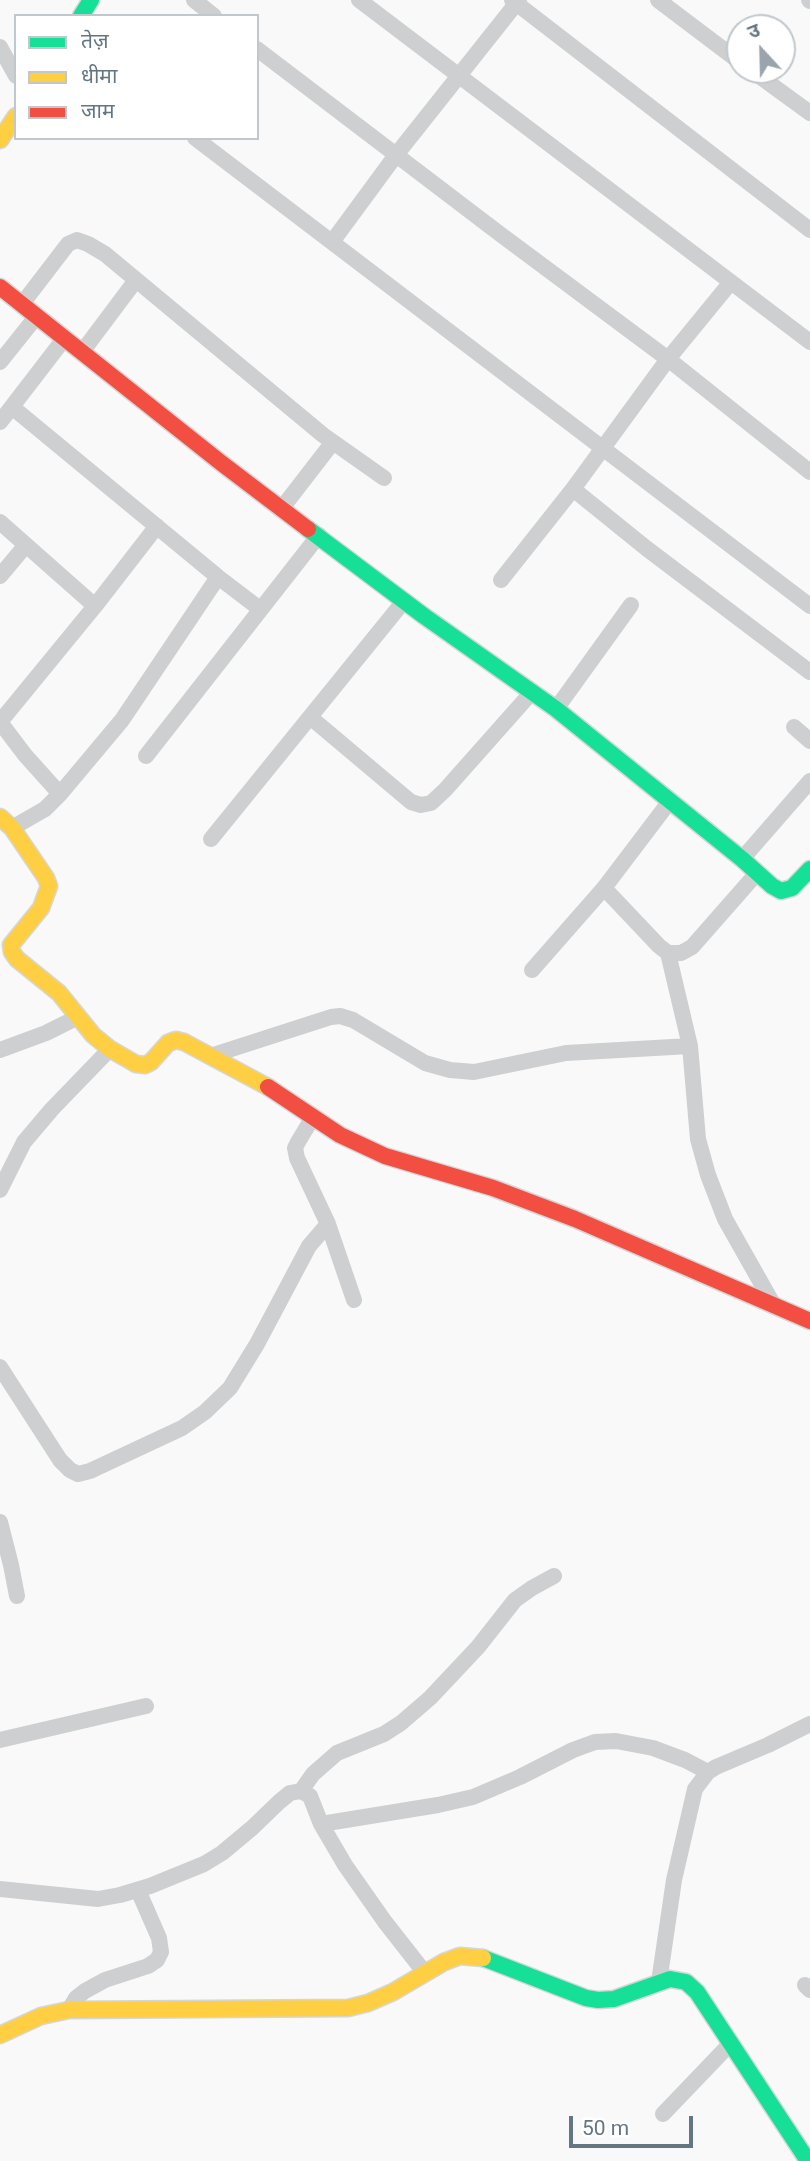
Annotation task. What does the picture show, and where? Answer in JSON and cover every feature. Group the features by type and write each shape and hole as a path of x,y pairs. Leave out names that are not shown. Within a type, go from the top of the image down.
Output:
{"street":[{"path":"194,0 212,14"},
{"path":"359,0 810,342"},
{"path":"658,0 726,51"},
{"path":"332,242 516,1 810,230"},
{"path":"0,47 14,72"},
{"path":"259,50 668,359 810,472"},
{"path":"770,84 810,113"},
{"path":"0,140 14,119"},
{"path":"198,140 810,606"},
{"path":"384,478 332,442 105,254 88,244 77,240 68,244 8,298 404,601 556,709 781,891 792,888 810,869"},
{"path":"82,352 136,280"},
{"path":"501,580 573,489 668,359 731,282"},
{"path":"0,362 36,317"},
{"path":"0,422 65,339"},
{"path":"12,407 260,609"},
{"path":"282,508 332,442"},
{"path":"573,489 810,673"},
{"path":"0,523 95,606"},
{"path":"60,794 0,722 157,526"},
{"path":"146,756 319,535"},
{"path":"0,576 26,545"},
{"path":"218,577 122,720 60,794 45,808 6,823 49,886 41,908 11,945 17,959 59,993 93,1035 110,1049 136,1064 145,1065 151,1062 168,1043 176,1040 184,1042 270,1088 340,1135 386,1156 493,1188 575,1219 810,1321"},
{"path":"211,839 404,601"},
{"path":"556,709 631,605"},
{"path":"310,717 411,802 421,805 431,803 445,790 532,692"},
{"path":"794,727 810,741"},
{"path":"742,859 810,781"},
{"path":"532,970 604,888 670,801"},
{"path":"604,888 659,946 668,953 681,953 692,947 757,873"},
{"path":"668,953 690,1046 698,1139 708,1175 725,1219 773,1304"},
{"path":"210,1056 340,1016 353,1020 425,1062 450,1070 474,1072 566,1053 690,1046"},
{"path":"0,1050 78,1017"},
{"path":"0,1190 24,1142 110,1049"},
{"path":"313,1117 295,1149 297,1158 328,1224 354,1300"},
{"path":"0,1367 60,1460 78,1474 90,1471 182,1428 205,1412 229,1388 257,1344 309,1246 328,1224"},
{"path":"0,1521 17,1596"},
{"path":"302,1791 313,1774 337,1753 384,1734 401,1723 430,1698 470,1655 515,1600 554,1576"},
{"path":"0,1740 146,1706"},
{"path":"659,1982 674,1880 695,1789 708,1772 810,1724"},
{"path":"321,1824 473,1797 595,1742 616,1741 653,1748 708,1772"},
{"path":"0,1889 99,1899 138,1889 204,1864 222,1853 290,1793 302,1791 310,1796 321,1824 345,1865 425,1973"},
{"path":"69,2010 76,1998 85,1991 105,1980 148,1966 157,1960 161,1952 159,1938 138,1889"},
{"path":"0,2035 41,2016 69,2010 348,2008 393,1992 443,1962 460,1956 480,1957 586,1998 598,2000 614,1999 670,1979 686,1982 697,1992 808,2161"},
{"path":"663,2115 731,2043"}],"traffic: fast":[{"path":"82,14 91,0"},
{"path":"308,529 424,616 556,709 772,886 781,891 792,888 810,869"},
{"path":"483,1958 586,1998 598,2000 614,1999 670,1979 686,1982 697,1992 808,2161"}],"traffic: slow":[{"path":"0,140 14,119"},
{"path":"0,817 12,828 49,886 41,908 11,945 17,959 59,993 93,1035 110,1049 136,1064 145,1065 151,1062 168,1043 176,1040 268,1087"},
{"path":"0,2035 41,2016 69,2010 348,2008 393,1992 444,1962 460,1956 483,1958"}],"traffic: jam":[{"path":"0,287 308,529"},
{"path":"268,1087 340,1135 385,1156 493,1188 575,1219 810,1321"}]}
